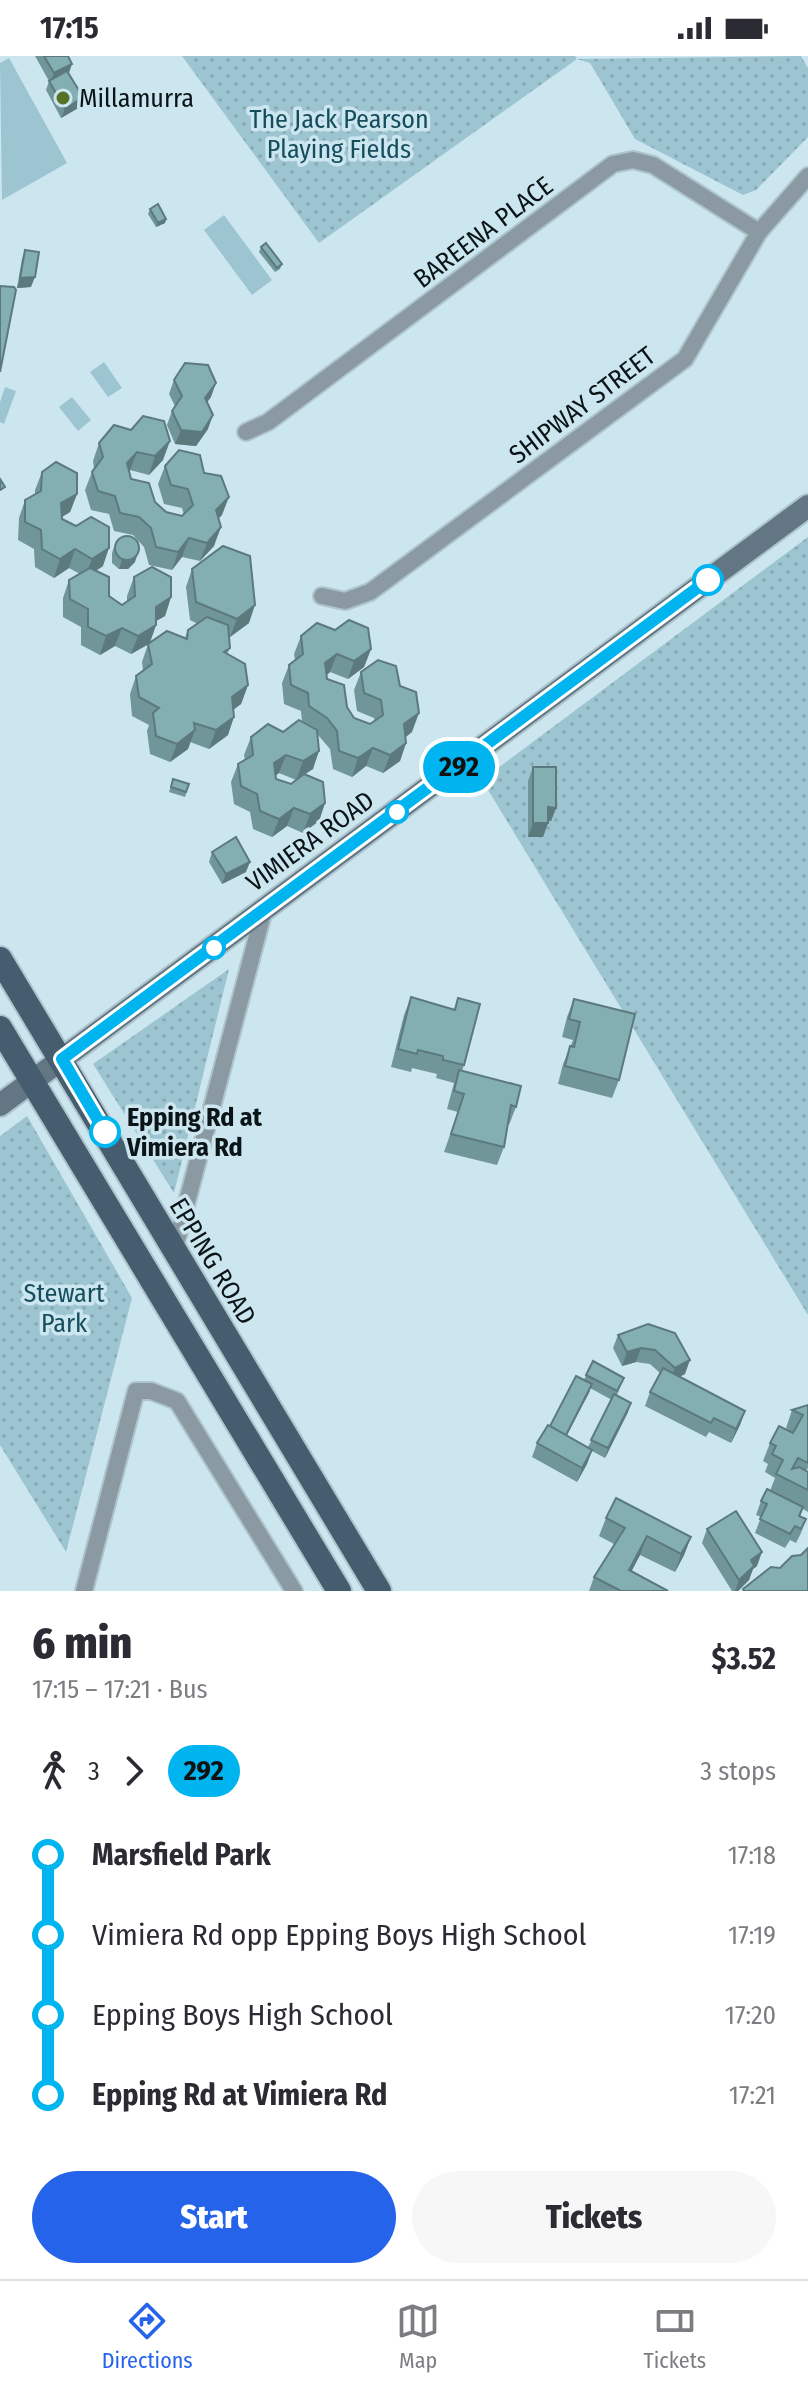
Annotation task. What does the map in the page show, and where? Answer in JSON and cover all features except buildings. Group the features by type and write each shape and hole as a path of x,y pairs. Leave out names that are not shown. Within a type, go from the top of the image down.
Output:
{"main road":[{"name":"EPPING ROAD","path":"0,959 379,1591"},
{"path":"0,1028 339,1591"}],"street":[{"name":"BAREENA PLACE","path":"246,432 268,422 613,164 633,160 653,165 759,232"},
{"name":"SHIPWAY STREET","path":"322,596 345,601 370,592 685,359 759,232 808,176"},
{"name":"VIMIERA ROAD","path":"0,1105 808,506"},
{"path":"174,1251 264,910"},
{"path":"84,1591 136,1391 151,1391 177,1401 294,1591"}],"green space":[{"name":"The Jack Pearson Playing Fields","path":"182,56 575,56 577,59 319,243"},
{"path":"801,56 808,68 808,137 756,190 743,195 635,139 590,63 577,59"},
{"path":"9,58 67,163 2,200 0,63"},
{"path":"224,215 272,280 252,295 204,230"},
{"path":"104,362 122,388 108,397 90,372"},
{"path":"5,387 16,391 4,424 0,422 0,402"},
{"path":"72,397 91,420 78,431 59,407"},
{"path":"808,537 808,1315 482,780"},
{"path":"229,969 174,1193 93,1064"},
{"name":"Stewart Park","path":"27,1116 132,1298 66,1552 0,1445 0,1136"}],"bus line":[{"name":"292","path":"105,1132 62,1059 708,580"}],"place":[{"name":"Millamurra","path":"63,98"},
{"name":"Epping Rd at Vimiera Rd","path":"105,1132"}]}
